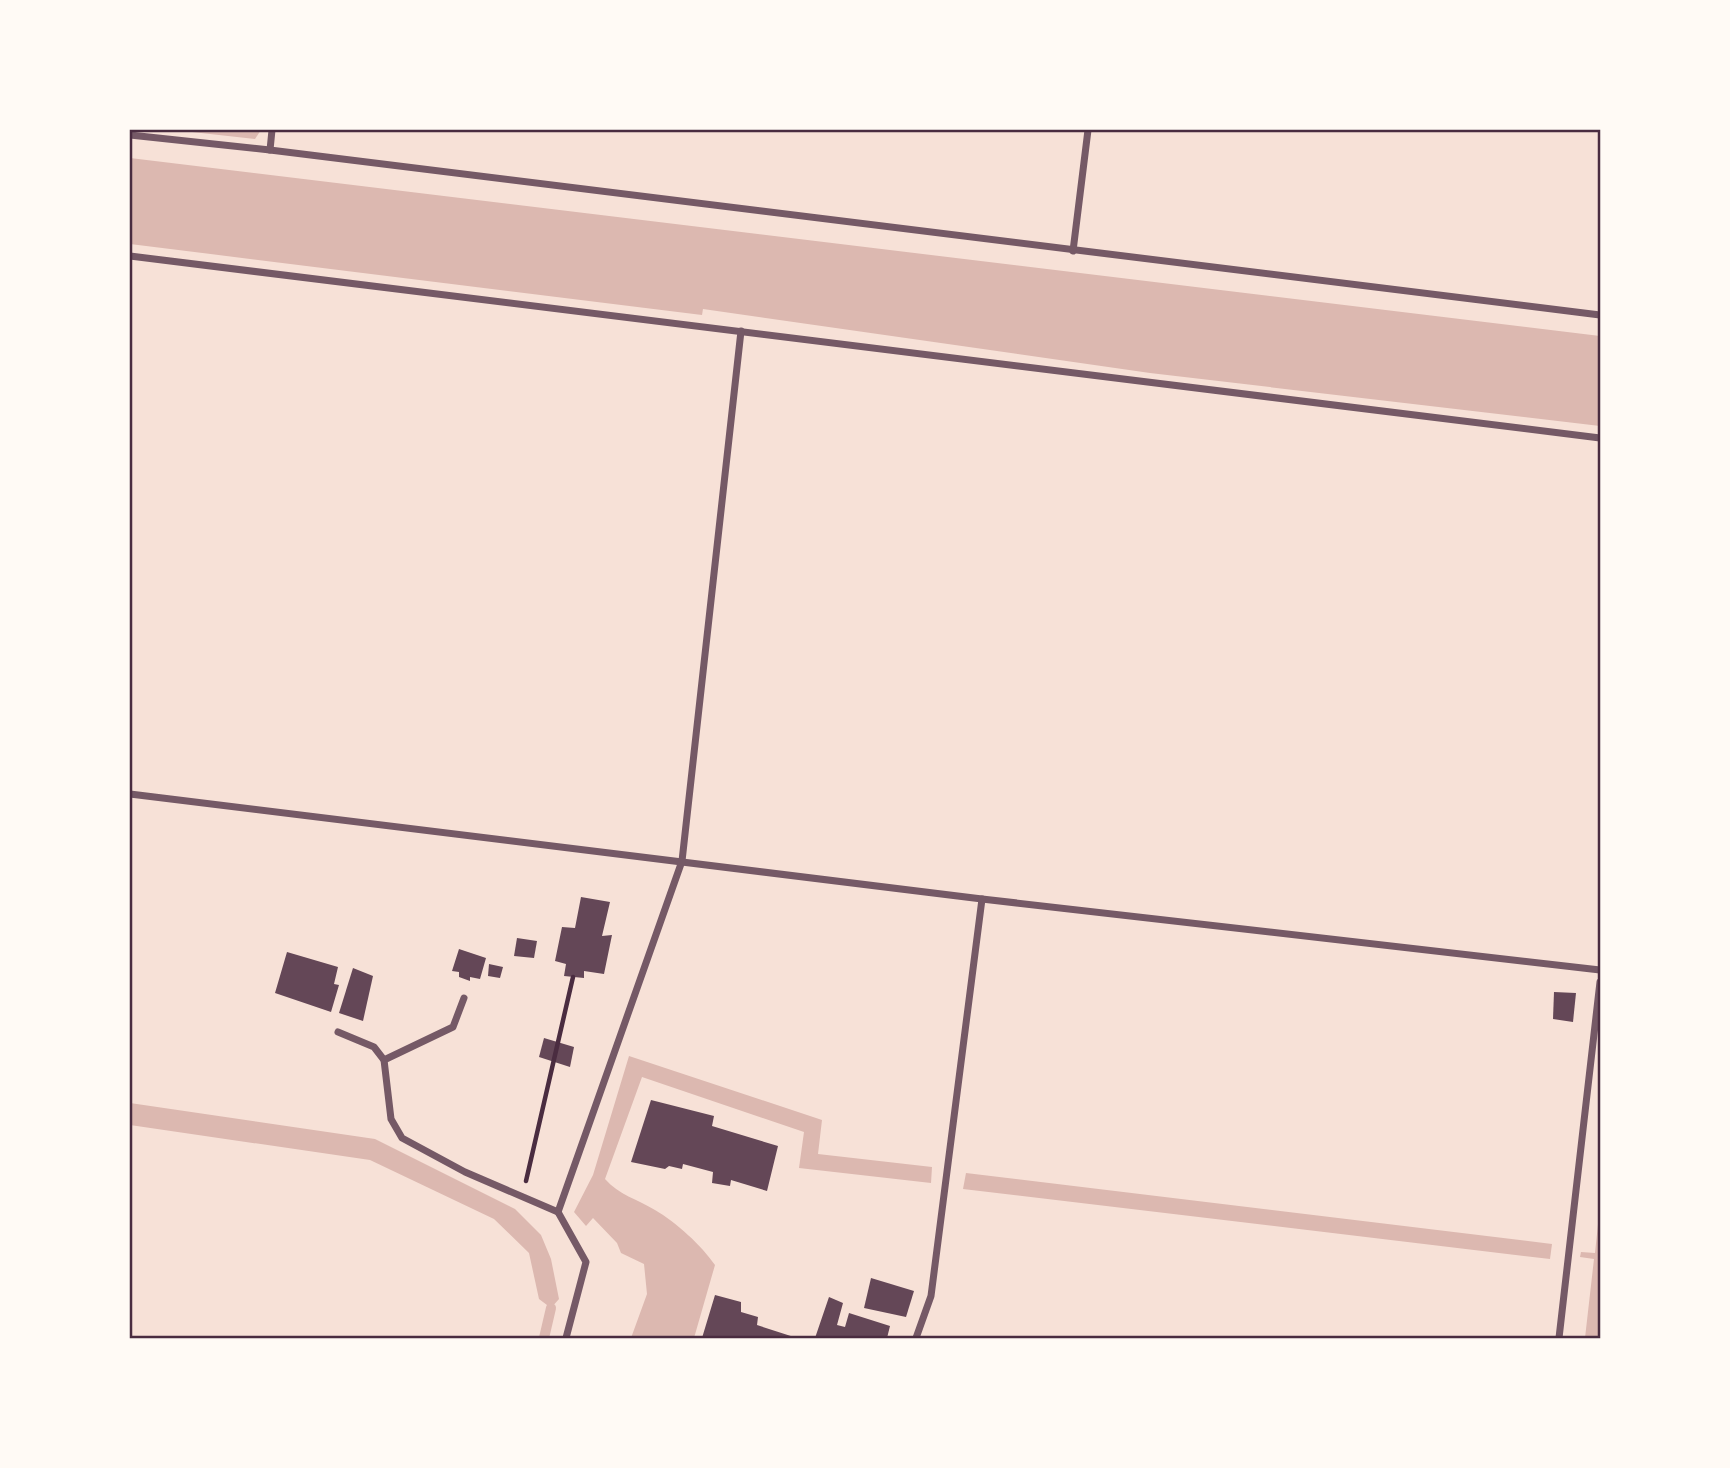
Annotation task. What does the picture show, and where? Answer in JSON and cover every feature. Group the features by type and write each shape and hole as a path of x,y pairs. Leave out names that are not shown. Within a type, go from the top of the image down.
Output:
{"street":[{"path":"270,149 272,130"},
{"path":"1073,251 1088,130"},
{"path":"130,135 147,133 1601,315"},
{"path":"130,256 1601,438"},
{"path":"558,1212 682,861 741,331"},
{"path":"130,794 982,899 1601,970"},
{"path":"916,1339 931,1296 982,899"},
{"path":"1559,1339 1601,982"},
{"path":"384,1060 453,1027 464,998"},
{"path":"338,1032 374,1047 384,1060 391,1119 402,1138 465,1172 558,1212 586,1262 566,1339"}],"path":[{"path":"523,1197 573,977"}],"shaded area":[{"path":"174,130 261,130 255,139"},
{"path":"130,158 1600,336 1600,426 1150,373 703,309 702,315 130,244"},
{"path":"629,1056 822,1120 818,1154 932,1167 931,1183 799,1168 804,1132 642,1077 605,1179 622,1193 671,1221 696,1242 715,1265 694,1338 631,1338 647,1294 644,1264 621,1253 617,1243 593,1218 586,1226 574,1212 593,1175"},
{"path":"130,1103 375,1139 515,1209 541,1235 551,1259 559,1299 551,1308 539,1299 529,1253 494,1219 370,1160 130,1125"},
{"path":"966,1173 1552,1244 1550,1259 963,1189"},
{"path":"1600,1205 1600,1338 1585,1338 1594,1259 1580,1257 1581,1252 1595,1253"}],"building":[{"path":"581,897 610,902 602,936 612,935 604,974 584,971 584,978 564,976 566,964 555,961 562,927 575,928"},
{"path":"517,938 537,941 534,958 514,956"},
{"path":"459,949 486,958 480,979 470,977 470,981 459,977 459,972 452,971"},
{"path":"287,952 338,967 334,984 339,985 331,1012 275,993"},
{"path":"489,964 503,967 500,978 488,976"},
{"path":"353,968 373,976 363,1021 339,1013"},
{"path":"1554,992 1576,993 1573,1022 1553,1019"},
{"path":"544,1038 574,1047 570,1067 539,1057"},
{"path":"651,1100 714,1116 712,1126 778,1146 767,1191 731,1180 730,1186 712,1183 713,1172 683,1164 682,1169 669,1166 665,1169 631,1162"},
{"path":"871,1278 914,1291 906,1317 864,1308"},
{"path":"715,1295 741,1302 741,1312 758,1317 757,1325 797,1338 702,1338"},
{"path":"829,1297 843,1303 837,1325 845,1327 849,1313 890,1326 887,1338 815,1338"}],"waterway":[{"path":"544,1338 551,1308"}]}
